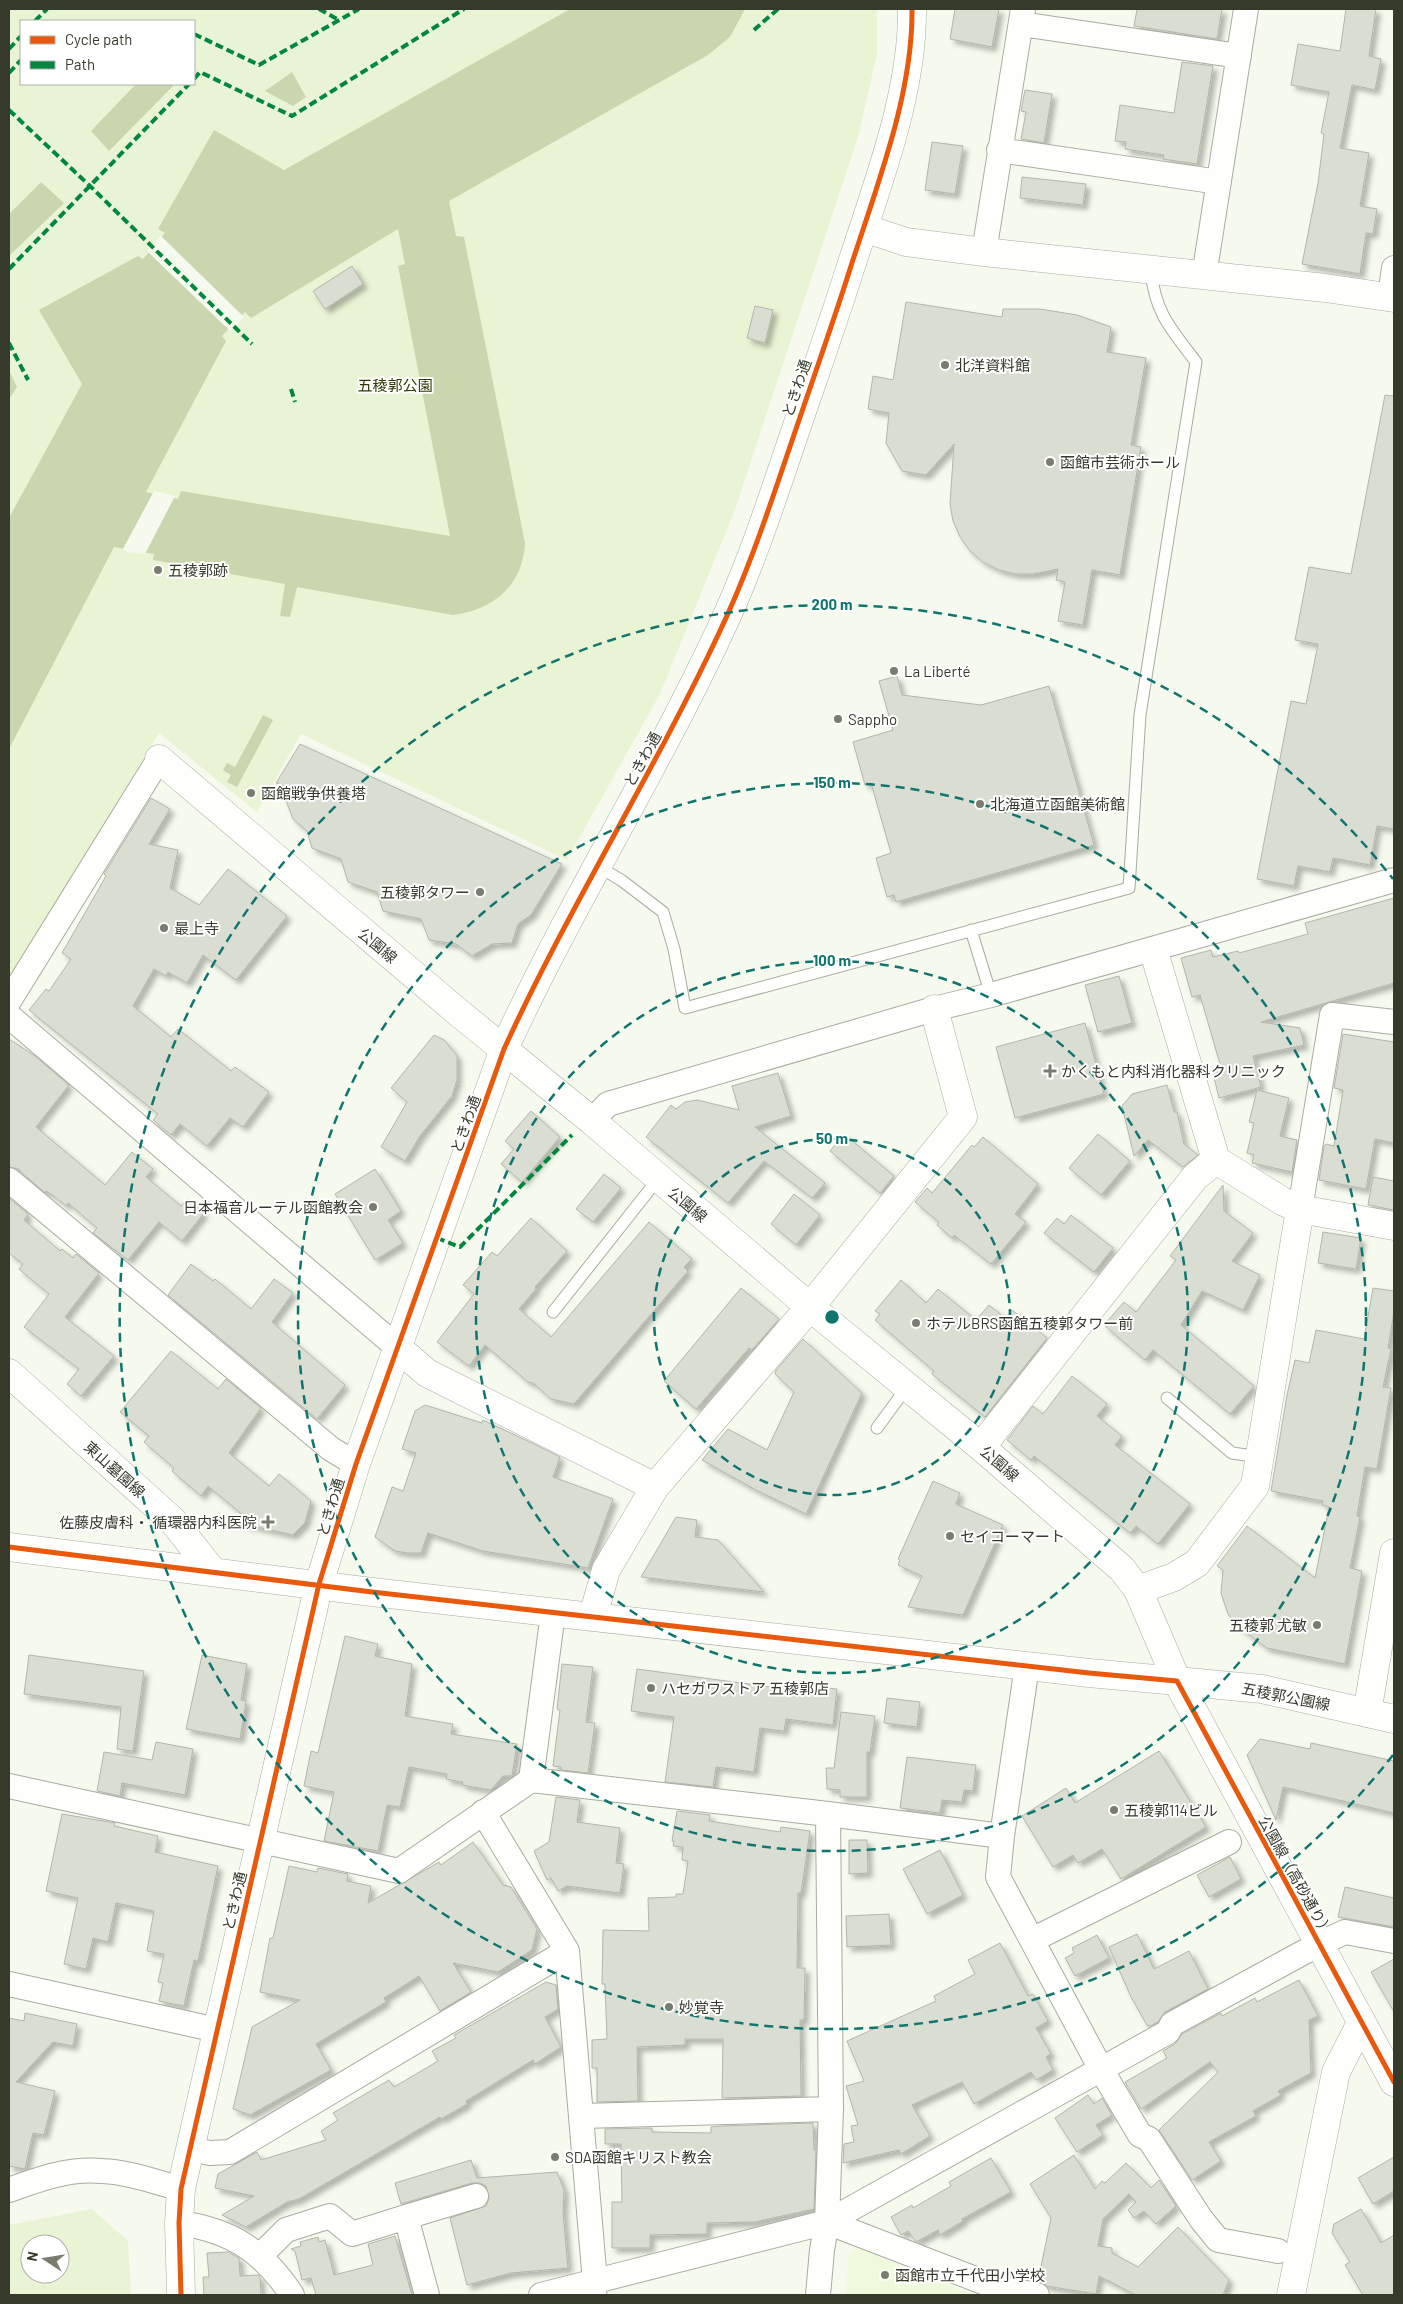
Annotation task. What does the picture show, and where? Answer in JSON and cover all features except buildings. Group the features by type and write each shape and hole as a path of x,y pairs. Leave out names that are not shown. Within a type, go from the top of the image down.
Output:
{"street":[{"name":"ときわ通","path":"181,2295 178,2223 181,2189 189,2149 319,1584 356,1464 504,1049 520,1014 597,866 672,730 720,630 747,568 864,228 898,113 910,60 912,9"},
{"path":"1204,276 1246,9"},
{"path":"984,252 1022,16 1239,56"},
{"path":"999,150 1219,182"},
{"path":"864,228 906,242 1151,271 1325,288 1392,298 1394,268"},
{"path":"9,1001 158,759"},
{"name":"公園線","path":"158,759 459,1013 592,1121 810,1307 981,1447 1122,1569 1138,1590 1177,1681"},
{"path":"592,1121 608,1104 1394,880"},
{"path":"1156,959 1216,1160 1282,1201 1300,1209 1394,1226"},
{"path":"593,1616 606,1570 655,1487 810,1307 964,1117 934,1010"},
{"path":"1138,1590 1174,1577 1197,1563 1256,1486 1332,1015 1394,1022"},
{"path":"9,1016 427,1373 655,1487"},
{"path":"981,1447 1196,1177 1216,1160"},
{"path":"9,1180 331,1449 356,1464"},
{"name":"東山墓園線","path":"9,1373 173,1521 213,1572"},
{"name":"五稜郭公園線","path":"9,1546 553,1613 1027,1666 1262,1689 1394,1719"},
{"path":"1367,1713 1394,1553"},
{"path":"531,1780 553,1613"},
{"path":"1027,1666 1002,1836 998,1877 1102,2071 1140,2135 1148,2139 1201,2219 1218,2240 1278,2251"},
{"name":"公園線（高砂通り）","path":"1177,1681 1394,2082"},
{"path":"9,1786 261,1839 399,1871 531,1780 1002,1836"},
{"path":"482,1812 567,1951 595,2288"},
{"path":"818,2295 822,2250 827,2222 831,2110 828,1814"},
{"path":"1032,1940 1229,1842"},
{"path":"541,2295 595,2288 827,2222 1102,2071 1168,2032 1172,2024 1319,1944 1345,1932 1394,1941"},
{"path":"189,2149 210,2153 230,2152 567,1951"},
{"path":"9,1984 217,2030"},
{"path":"1291,2295 1336,2072 1361,2024"},
{"path":"582,2116 831,2110"},
{"path":"9,2190 50,2176 103,2170 181,2189"},
{"path":"260,2256 286,2230 330,2216 352,2234 476,2196"},
{"path":"406,2217 426,2295"},
{"path":"827,2222 996,2287 1037,2295"},
{"path":"178,2223 204,2226 230,2236 260,2256 280,2276 292,2295"}],"lane":[{"path":"597,866 620,880 663,912 674,949 685,1008 1129,888 1140,715 1151,634 1196,362 1163,319 1153,293 1151,271"},
{"path":"971,930 991,995"},
{"path":"553,1312 658,1179"},
{"path":"877,1428 907,1387"},
{"path":"1167,1398 1232,1453 1260,1457"}],"shaded area":[{"path":"570,9 745,9 730,37 708,55 449,201 456,236 464,237 525,543 519,571 504,593 481,608 453,615 297,587 290,617 280,616 285,584 153,560 154,554 114,547 9,749 9,518 82,384 39,310 138,256 143,259 165,233 158,229 214,130 284,170","holes":["398,229 405,264 398,266 450,536 181,491 178,499 146,492 226,341 222,336 245,312 251,318"]},
{"path":"292,72 306,97 293,106 265,91"},
{"path":"135,85 174,85 109,151 91,131"},
{"path":"41,182 64,203 9,256 9,214"},
{"path":"9,370 17,387 9,399"},
{"path":"263,715 273,720 237,787 227,782 231,775 223,770 227,763 235,767"},
{"name":"函館市立千代田小学校","path":"858,2248 973,2295 846,2295 849,2254"}],"green space":[{"name":"五稜郭公園","path":"9,9 877,9 877,54 858,137 735,510 660,694 567,860 301,734 257,812 159,733 9,980"},
{"path":"92,2209 128,2241 131,2295 9,2295 9,2225"}],"pier":[{"path":"161,236 244,317 230,331 147,251"},
{"path":"154,491 175,496 145,554 127,552 123,549"}],"marked path":[{"path":"36,20 47,9"},
{"path":"319,9 339,20"},
{"path":"195,34 259,65 359,9"},
{"path":"195,78 200,72 292,116 464,9"},
{"path":"754,30 778,9"},
{"path":"9,49 20,37"},
{"path":"9,73 20,61"},
{"path":"9,269 188,85"},
{"path":"9,110 252,344"},
{"path":"9,343 28,380"},
{"path":"291,389 295,402"},
{"path":"437,1238 460,1247 572,1135"}],"cycle path":[{"path":"181,2295 179,2223 181,2189 319,1584 356,1464 504,1049 556,944 667,738 731,608 751,557 831,326 892,139 907,74 912,9"},
{"path":"9,1547 372,1592 1089,1673 1177,1681 1394,2082"}],"place":[{"name":"北洋資料館","path":"945,365"},
{"name":"函館市芸術ホール","path":"1050,462"},
{"name":"五稜郭跡","path":"158,570"},
{"name":"La Liberté","path":"894,671"},
{"name":"Sappho","path":"838,719"},
{"name":"函館戦争供養塔","path":"251,793"},
{"name":"北海道立函館美術館","path":"980,804"},
{"name":"五稜郭タワー","path":"480,892"},
{"name":"最上寺","path":"164,928"},
{"name":"かくもと内科消化器科クリニック","path":"1050,1071"},
{"name":"日本福音ルーテル函館教会","path":"373,1207"},
{"name":"ホテルBRS函館五稜郭タワー前","path":"916,1323"},
{"name":"佐藤皮膚科・ 循環器内科医院","path":"268,1522"},
{"name":"セイコーマート","path":"950,1536"},
{"name":"五稜郭 尤敏","path":"1317,1625"},
{"name":"ハセガワストア 五稜郭店","path":"651,1688"},
{"name":"五稜郭114ビル","path":"1114,1810"},
{"name":"妙覚寺","path":"669,2007"},
{"name":"SDA函館キリスト教会","path":"555,2157"},
{"name":"函館市立千代田小学校","path":"885,2275"}]}
